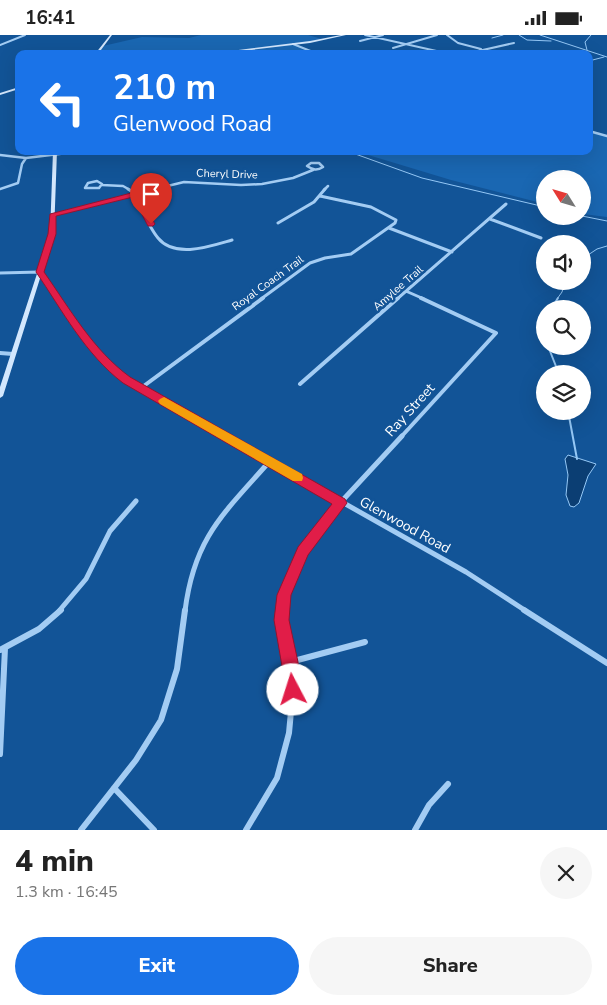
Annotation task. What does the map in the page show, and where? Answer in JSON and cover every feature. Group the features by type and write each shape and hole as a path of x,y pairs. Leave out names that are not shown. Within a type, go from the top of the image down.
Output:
{"main road":[{"path":"99,50 111,35"},
{"path":"242,50 345,35"},
{"path":"0,94 15,89"},
{"path":"0,396 52,234 55,155"}],"street":[{"path":"0,45 24,35"},
{"path":"367,35 432,50"},
{"path":"360,41 383,35"},
{"path":"393,48 437,35"},
{"path":"448,35 450,39 457,43 482,49"},
{"path":"478,50 514,43"},
{"path":"293,44 308,50"},
{"path":"593,132 607,136"},
{"path":"0,155 16,155 26,158 43,155"},
{"path":"0,189 18,183 22,164 26,158"},
{"name":"Cheryl Drive","path":"52,215 184,182 200,181 245,186 263,184 290,179 320,169 323,166 316,163 308,165 313,170"},
{"path":"102,185 94,181 85,187 91,189 102,185 129,188 135,194 158,239 164,243 182,249 196,249 232,240"},
{"path":"278,223 320,196 328,186"},
{"path":"320,196 359,204 384,213 396,220 389,228 452,252"},
{"name":"Amylee Trail","path":"300,385 506,204"},
{"path":"490,219 536,236"},
{"name":"Royal Coach Trail","path":"141,388 310,263 325,258 351,255 389,228"},
{"path":"0,273 40,272"},
{"name":"Glenwood Road","path":"40,272 96,353 114,371 269,462 466,572 607,663"},
{"name":"Ray Street","path":"246,830 277,778 289,733 293,690 282,620 284,595 302,551 341,503 496,333 408,292"},
{"path":"0,353 13,354"},
{"path":"82,830 150,742 166,708 177,667 191,578 200,548 217,522 269,462"},
{"path":"0,754 3,649 39,629 66,605 86,579 110,531 136,501"},
{"path":"290,662 365,642"},
{"path":"415,830 425,808 437,793 448,784"},
{"path":"114,788 154,830"}],"shaded area":[{"path":"201,35 308,35 322,39 294,44 307,50 100,50 103,46 142,37 189,38"},
{"path":"593,132 607,136 607,217 591,215 591,170 536,170 536,202 451,180 368,155 593,155"},
{"path":"568,455 596,464 588,476 579,503 574,507 570,506 566,495 568,475 565,459"}],"waterway":[{"path":"492,38 503,35"},
{"path":"519,35 527,40 551,41"},
{"path":"540,35 586,50"},
{"path":"587,50 585,42 591,35"},
{"path":"593,52 607,57"},
{"path":"593,60 604,57"},
{"path":"358,155 422,178 536,205"},
{"path":"591,218 607,221"},
{"path":"591,253 607,246"},
{"path":"557,299 563,290"},
{"path":"552,355 555,365"},
{"path":"570,420 577,459"}],"slow traffic":[{"path":"164,401 297,478"}],"route":[{"path":"151,224 135,194 52,215 52,234 40,272 96,353 114,371 126,380 341,503 302,551 284,595 282,620 293,690"}]}
